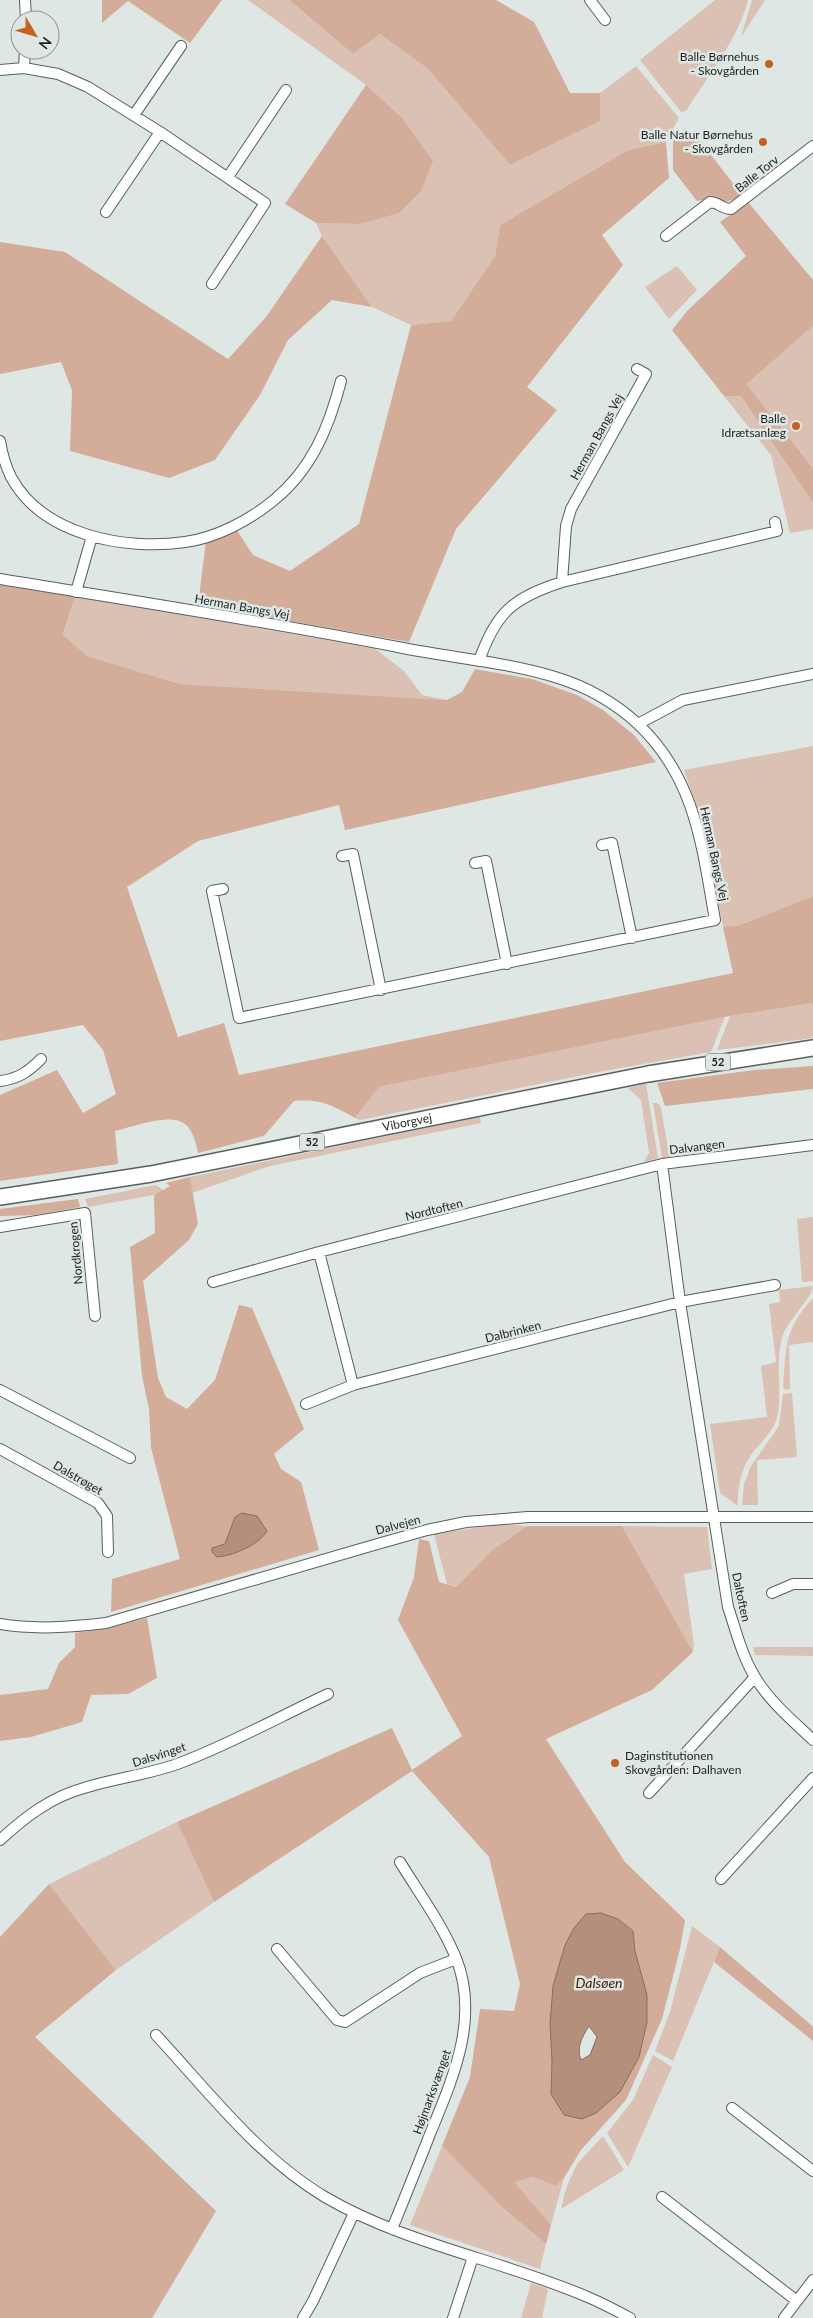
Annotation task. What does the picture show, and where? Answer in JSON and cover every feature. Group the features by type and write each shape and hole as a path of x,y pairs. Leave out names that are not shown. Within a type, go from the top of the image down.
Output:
{"main road":[{"name":"Viborgvej","path":"0,1198 165,1171 648,1074 813,1048"}],"street":[{"path":"590,0 605,20"},
{"path":"134,115 181,46"},
{"path":"24,60 24,68"},
{"path":"0,70 24,68 66,78 88,87 160,132 265,203 212,284"},
{"path":"228,177 286,90"},
{"path":"106,212 160,132"},
{"name":"Balle Torv","path":"666,236 710,202 716,202 725,209 732,209 813,146"},
{"name":"Herman Bangs Vej","path":"562,582 566,526 571,509 646,374 637,370"},
{"path":"0,440 4,462 11,478 25,497 44,513 70,528 92,536 122,543 186,542 218,532 247,519 274,500 292,482 316,450 331,418 342,381"},
{"path":"479,661 491,632 500,618 517,600 535,591 562,582 777,531 775,522"},
{"path":"76,592 92,536"},
{"name":"Herman Bangs Vej","path":"0,578 479,661 554,677 589,690 616,706 638,724 660,748 678,774 691,804 698,828 715,920 239,1018 212,891 222,889"},
{"path":"638,724 683,700 813,674"},
{"path":"602,845 612,843 632,938"},
{"path":"342,856 353,854 381,990"},
{"path":"475,863 486,861 507,964"},
{"path":"0,1081 12,1080 27,1073 41,1058"},
{"name":"Dalvangen","path":"715,1518 680,1302 662,1164 813,1145"},
{"name":"Nordtoften","path":"213,1282 319,1252 662,1164"},
{"name":"Nordkrogen","path":"0,1227 85,1213 95,1316"},
{"path":"319,1252 353,1385"},
{"path":"680,1302 775,1285"},
{"name":"Dalbrinken","path":"306,1404 353,1385 680,1302"},
{"path":"0,1390 130,1458"},
{"name":"Dalstrøget","path":"0,1449 98,1503 107,1516 108,1552"},
{"name":"Dalvejen","path":"0,1624 20,1627 68,1627 106,1623 374,1544 466,1522 528,1517 813,1517"},
{"name":"Daltoften","path":"715,1518 728,1607 740,1646 755,1677 786,1714 813,1740"},
{"path":"772,1593 793,1584 813,1584"},
{"path":"649,1793 755,1677"},
{"name":"Dalsvinget","path":"0,1840 28,1815 61,1796 88,1786 142,1775 178,1764 328,1694"},
{"path":"721,1879 813,1778"},
{"name":"Højmarksvænget","path":"392,2229 453,2078 462,2046 465,2013 464,1986 447,1938 400,1862"},
{"path":"277,1949 337,2020 345,2022 420,1972 456,1959"},
{"path":"156,2035 258,2144 324,2196 354,2213 392,2229 590,2298 630,2318"},
{"path":"732,2108 813,2171"},
{"path":"662,2197 797,2301"},
{"path":"303,2318 313,2301 354,2213"},
{"path":"453,2318 473,2257"},
{"path":"784,2318 813,2280"}],"shaded area":[{"path":"102,0 222,0 190,43 128,1 102,23"},
{"path":"248,0 289,0 353,54 380,34 428,69 510,165 600,121 600,93 636,66 679,118 666,142 628,150 500,225 495,256 451,321 411,325 372,307 322,236 316,223 359,224 366,85"},
{"path":"289,0 496,0 534,22 570,93 600,93 600,121 510,165 428,69 380,34 353,54"},
{"path":"715,0 748,0 744,14 722,57 686,111 681,112 640,60"},
{"path":"752,0 765,0 741,37"},
{"path":"366,85 402,118 433,161 421,191 399,213 359,224 316,223 285,204"},
{"path":"685,128 701,142 673,138"},
{"path":"673,138 701,142 742,195 724,202 697,201 673,170"},
{"path":"666,142 669,178 602,235 623,265 527,387 557,410 456,529 409,642 198,605 206,541 236,529 253,555 290,571 359,524 411,325 451,321 495,256 500,225 628,150"},
{"path":"748,202 813,280 813,326 746,384 813,468 813,503 741,396 724,396 672,330 688,310 746,256 720,222"},
{"path":"322,236 372,307 332,300 288,340 260,395 215,460 169,478 70,451 72,390 61,362 0,374 0,242 65,252 228,359 266,317"},
{"path":"677,266 697,290 669,319 645,287"},
{"name":"Balle Idrætsanlæg","path":"813,326 813,468 745,384"},
{"path":"724,396 741,396 813,503 813,529 790,533 771,455"},
{"path":"0,582 75,596 63,635 87,656 180,684 447,700 462,692 475,669 532,679 577,695 603,710 634,735 656,762 345,830 339,805 198,841 127,887 178,1037 224,1023 239,1075 733,973 723,927 740,925 813,896 813,1003 730,1016 379,1087 355,1118 319,1102 294,1101 264,1136 198,1153 192,1133 185,1124 171,1119 151,1122 115,1131 118,1164 0,1181 0,1095 57,1070 83,1113 116,1094 103,1050 83,1025 0,1041"},
{"path":"75,596 374,648 404,671 422,695 447,700 180,684 87,656 63,636"},
{"path":"813,746 813,896 740,925 723,927 703,825 684,770"},
{"path":"813,1003 813,1038 717,1050 730,1016"},
{"path":"725,1017 711,1052 604,1071 360,1120 355,1118 379,1087"},
{"path":"813,1066 813,1089 665,1106 657,1083 754,1070"},
{"path":"646,1084 658,1158 644,1162 649,1153 641,1100 628,1088"},
{"path":"653,1103 658,1103 661,1108 671,1157 662,1158"},
{"path":"480,1117 481,1123 270,1166 192,1193 190,1177"},
{"path":"190,1177 198,1224 189,1240 143,1281 158,1378 166,1397 187,1409 215,1380 239,1305 252,1308 304,1429 274,1454 281,1469 301,1482 319,1550 111,1612 112,1579 180,1559 151,1448 149,1409 142,1376 130,1247 155,1233 154,1195 170,1186 166,1183"},
{"path":"156,1185 164,1191 154,1195 88,1207 85,1199"},
{"path":"78,1199 80,1207 35,1215 0,1216 0,1209"},
{"path":"813,1217 813,1281 802,1282 797,1219"},
{"path":"813,1286 809,1297 784,1332 779,1359 779,1401 776,1421 745,1466 739,1486 738,1506 720,1493 710,1424 767,1417 761,1366 776,1362 769,1304 780,1302 779,1290"},
{"path":"813,1298 813,1342 789,1345 790,1389 786,1390 783,1388 788,1340 796,1320"},
{"path":"792,1393 797,1457 757,1460 758,1505 742,1505 744,1484 751,1466 779,1426 783,1394"},
{"path":"501,1524 527,1526 491,1551 456,1587 447,1584 434,1534"},
{"path":"527,1526 622,1526 693,1652 652,1690 546,1739 625,1862 685,1920 680,1949 662,2019 626,2100 581,2150 564,2178 556,2186 533,2177 514,2182 551,2225 546,2244 503,2208 442,2146 470,2077 480,2009 514,2011 520,1984 489,1857 412,1771 214,1902 177,1822 392,1728 412,1770 462,1736 398,1620 414,1577 419,1539 429,1541 439,1582 456,1587 491,1551","holes":["633,1931 635,1951 564,2115 551,2094 552,2061"]},
{"path":"622,1526 707,1527 712,1569 684,1574 694,1645 693,1652"},
{"path":"147,1618 157,1678 128,1694 91,1695 82,1722 31,1737 0,1741 0,1695 48,1689 59,1663 75,1647 75,1633 109,1628"},
{"path":"753,1647 813,1647 813,1656 755,1655"},
{"path":"177,1822 214,1902 116,1970 49,1884"},
{"path":"49,1884 116,1970 35,2037 216,2211 152,2318 0,2318 0,1937"},
{"path":"692,1926 720,1947 673,2061 655,2051 670,2012"},
{"path":"720,1947 813,2027 813,2041 714,1962"},
{"path":"653,2055 672,2067 628,2167 607,2133 633,2100"},
{"path":"603,2136 624,2170 561,2209 566,2188 577,2164"},
{"path":"442,2146 503,2208 546,2244 540,2269 410,2225"},
{"path":"533,2177 556,2186 564,2178 551,2225 513,2182"},
{"path":"531,2283 548,2289 542,2318 521,2318"}],"water":[{"path":"242,1513 257,1516 267,1531 258,1541 245,1549 217,1557 212,1552 212,1548 225,1544 235,1517"},
{"name":"Dalsøen","path":"601,1913 618,1919 633,1931 635,1951 647,1995 647,2022 639,2057 620,2092 596,2113 582,2119 564,2115 551,2094 550,2024 553,1986 565,1945 574,1928 586,1914","holes":["589,2026 597,2037 590,2055 581,2060 579,2047"]}],"place":[{"name":"Balle Børnehus - Skovgården","path":"769,64"},
{"name":"Balle Natur Børnehus - Skovgården","path":"763,142"},
{"name":"Balle Idrætsanlæg","path":"796,426"},
{"name":"Daginstitutionen Skovgården: Dalhaven","path":"615,1763"}]}
